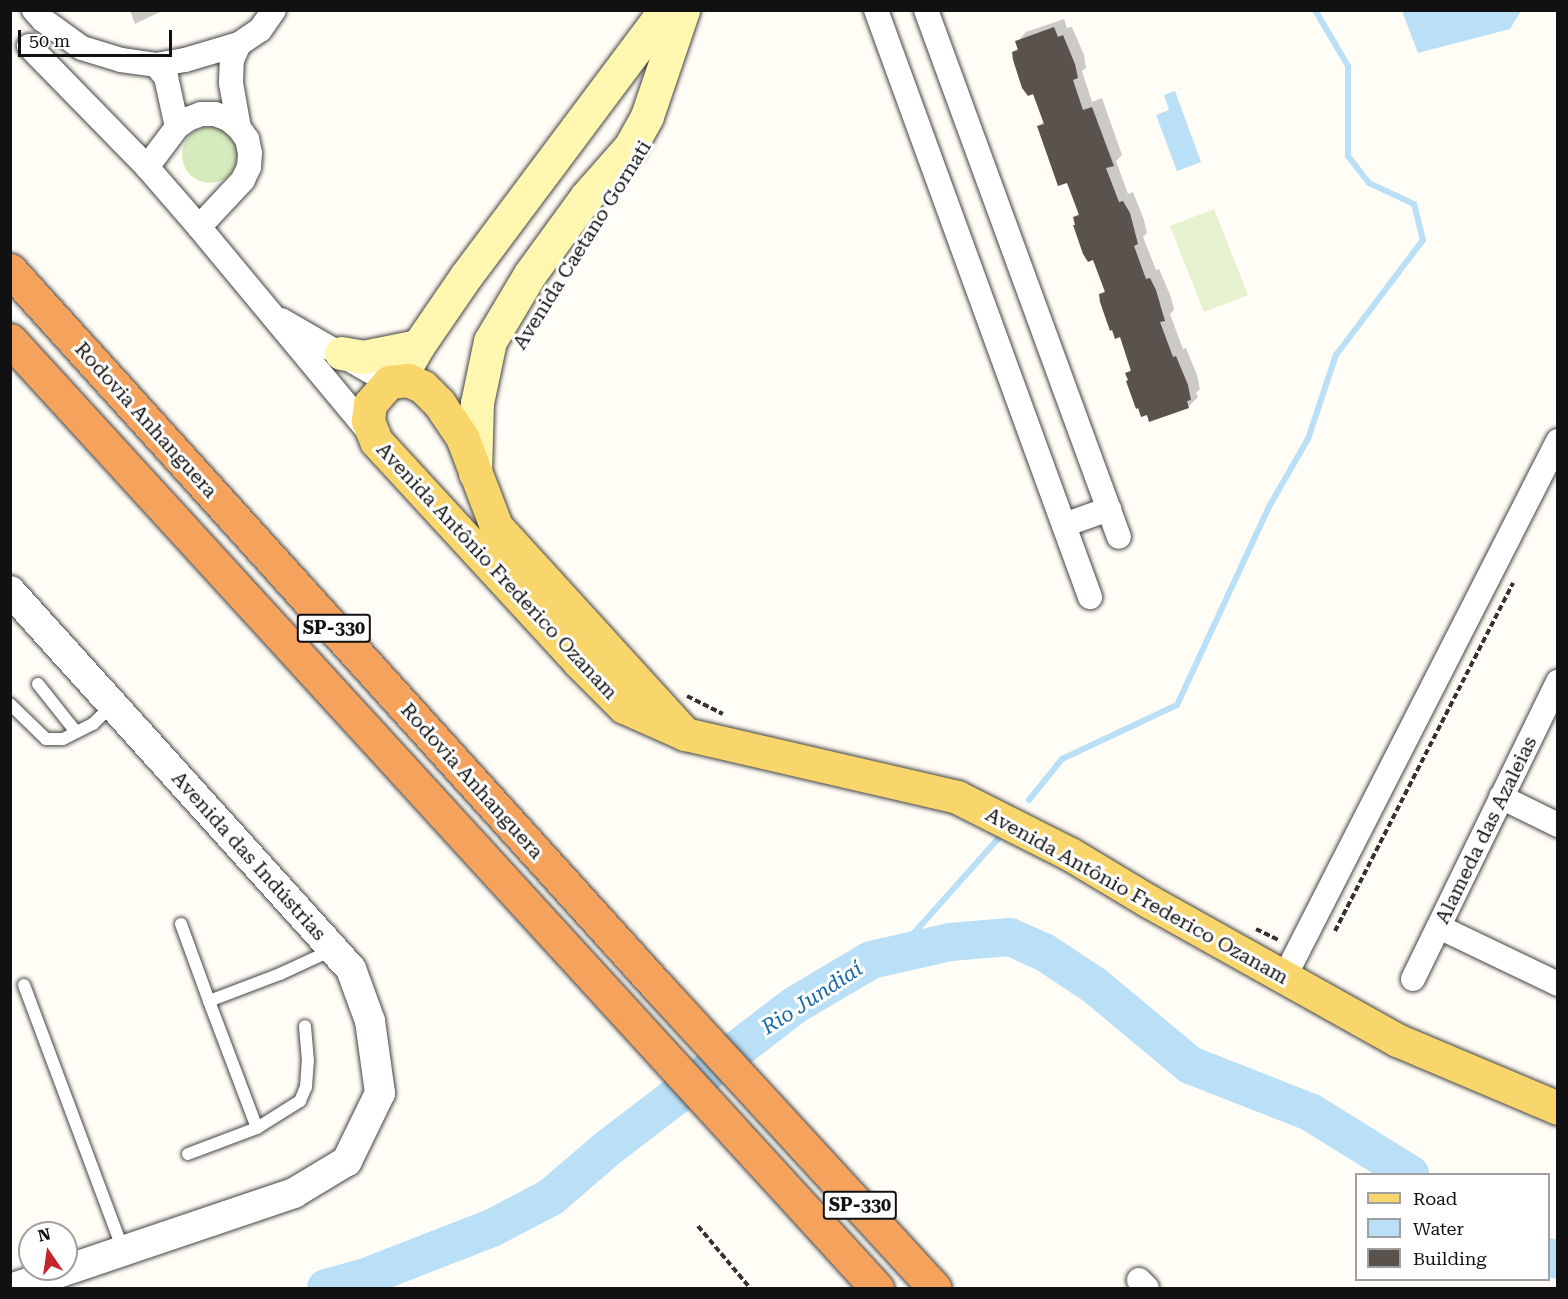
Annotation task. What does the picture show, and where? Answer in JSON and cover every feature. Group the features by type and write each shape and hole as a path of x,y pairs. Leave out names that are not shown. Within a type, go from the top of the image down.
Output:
{"highway":[{"name":"Rodovia Anhanguera","path":"10,270 657,986 784,1121 935,1288"},
{"name":"SP-330","path":"10,340 877,1288"}],"main road":[{"path":"376,441 368,421 370,404 394,381 466,276 665,10"},
{"path":"475,475 477,403 490,342 536,265 586,197 630,147 647,116 683,10"},
{"path":"590,110 621,116 629,129 630,147"},
{"path":"341,353 363,357 418,346"},
{"path":"394,381 408,380 423,387 439,403 462,437 496,526 539,596"},
{"name":"Avenida Antônio Frederico Ozanam","path":"376,441 423,492 539,596 685,734 957,796 1292,964 1397,1040 1557,1108"},
{"path":"423,492 453,489 475,475"}],"street":[{"path":"34,10 43,21 82,48 121,60 156,65 210,54 239,44 260,30 274,10"},
{"path":"876,10 1090,597"},
{"path":"926,10 1119,537"},
{"path":"239,44 232,60 231,83 239,128"},
{"name":"Avenida Antônio Frederico Ozanam","path":"29,46 147,167 200,227 268,313 376,441"},
{"path":"156,65 166,77 177,128"},
{"path":"147,167 177,128 188,119 201,114 215,114 228,119 239,128 247,139 250,153 249,167 243,180 200,227"},
{"name":"Avenida Antônio Frederico Ozanam","path":"268,313 394,381"},
{"path":"1292,964 1557,441"},
{"path":"1064,525 1109,509"},
{"name":"Avenida das Indústrias","path":"13,597 351,969 370,1022 380,1093 347,1161 294,1193 124,1251"},
{"name":"Alameda das Azaleias","path":"1413,979 1557,682"},
{"path":"1501,797 1557,825"},
{"path":"1439,927 1557,984"},
{"path":"13,1288 124,1251"}],"lane":[{"path":"38,684 76,732"},
{"path":"10,704 46,739 63,739 93,724 112,705"},
{"path":"181,924 257,1128"},
{"path":"210,1000 280,974 334,950"},
{"path":"24,986 124,1251"},
{"path":"188,1154 257,1128 300,1101 306,1087 308,1061 305,1026"}],"path":[{"path":"1331,940 1517,573"},
{"path":"685,695 724,714"},
{"path":"1248,924 1292,964"},
{"path":"698,1226 750,1288"}],"green space":[{"path":"210,127 221,129 230,135 236,144 238,155 236,166 230,175 221,181 210,183 199,181 190,175 184,166 182,155 184,144 190,135 199,129"},
{"path":"1214,209 1248,295 1204,312 1170,226"}],"water":[{"path":"1402,11 1521,11 1510,29 1418,53"},
{"path":"1175,91 1201,162 1177,171 1156,115 1169,110 1164,95"}],"building":[{"path":"1054,27 1058,37 1063,35 1075,64 1078,78 1073,80 1083,110 1092,107 1114,166 1106,168 1119,202 1123,201 1130,213 1138,244 1134,246 1146,279 1150,278 1156,290 1165,321 1160,322 1173,357 1176,356 1188,385 1191,400 1187,401 1189,408 1149,422 1147,415 1141,417 1138,408 1136,409 1126,381 1128,380 1125,373 1131,371 1120,337 1115,339 1112,330 1110,331 1100,302 1099,294 1105,292 1093,260 1088,262 1083,254 1073,225 1075,225 1073,217 1079,215 1067,183 1058,186 1037,126 1044,124 1033,94 1028,96 1022,88 1013,60 1012,52 1018,50 1015,41"}],"waterway":[{"path":"1029,800 1062,759 1177,705 1270,505 1308,439 1336,355 1423,240 1414,204 1369,183 1348,156 1348,66 1315,10"},
{"path":"871,960 914,933 1004,832"},
{"name":"Rio Jundiaí","path":"326,1288 366,1277 492,1228 551,1197 608,1148 795,1005 871,960 950,942 1010,937 1044,952 1094,985 1190,1065 1310,1112 1408,1173"},
{"name":"Rio Jundiaí","path":"1550,1258 1558,1260"}]}
